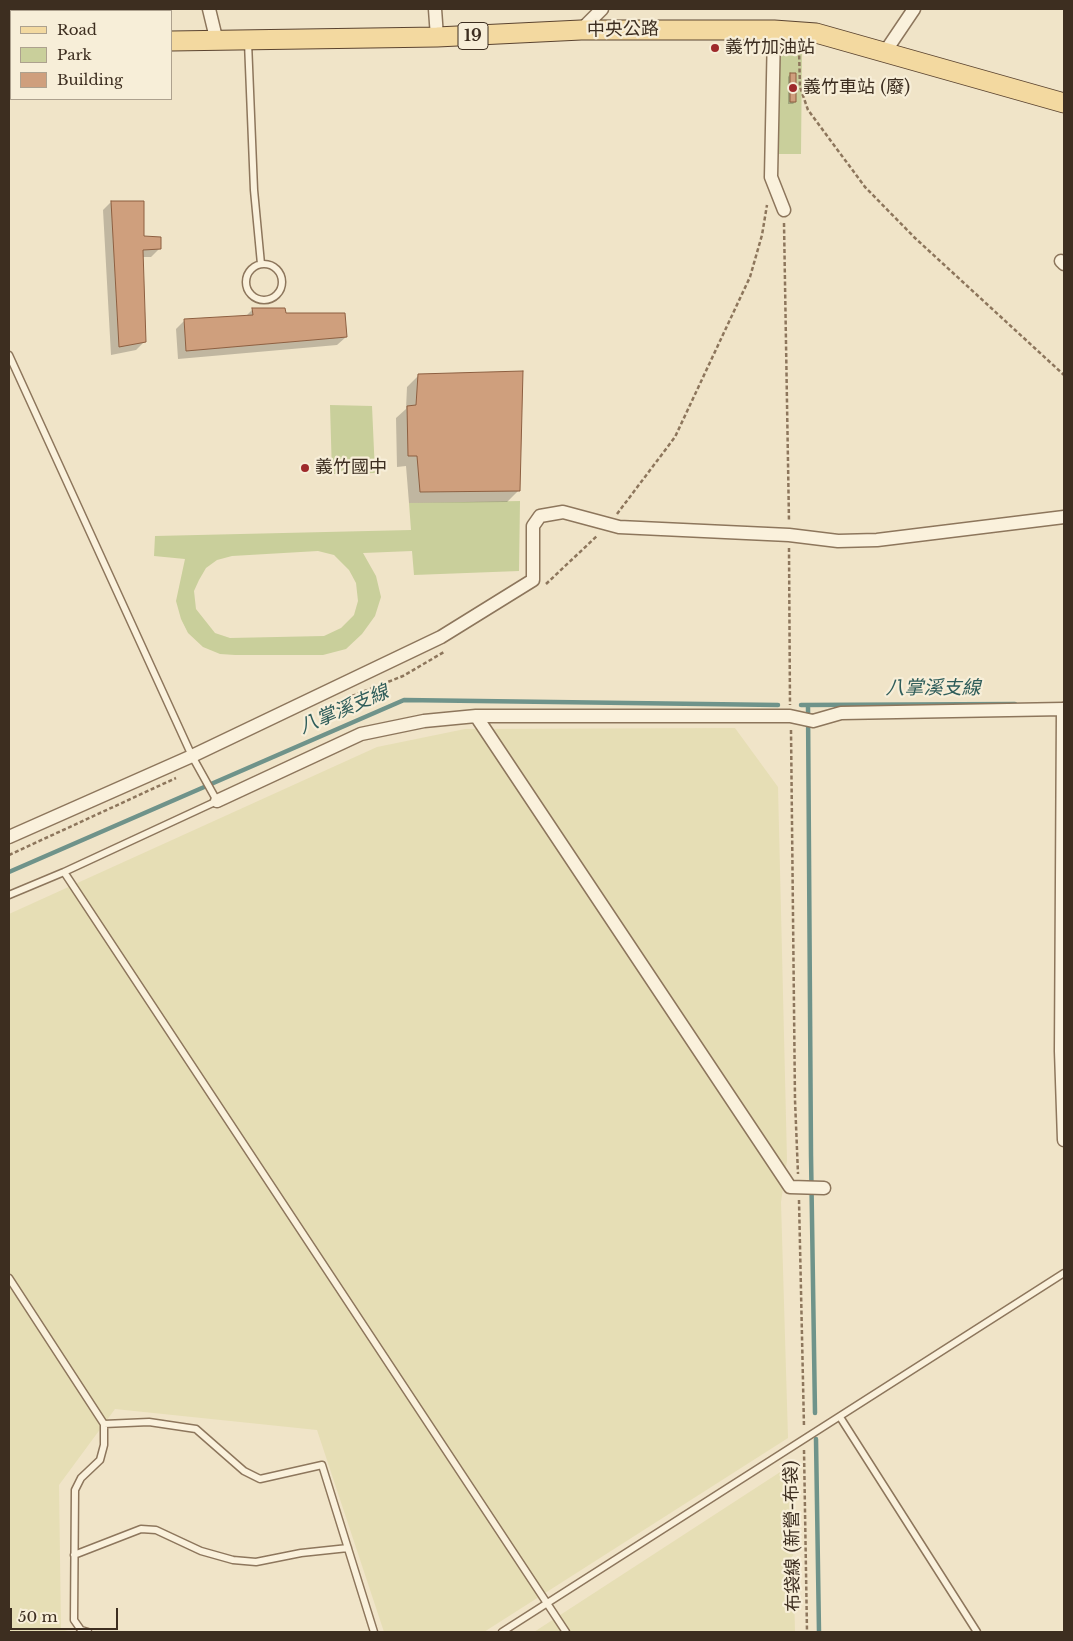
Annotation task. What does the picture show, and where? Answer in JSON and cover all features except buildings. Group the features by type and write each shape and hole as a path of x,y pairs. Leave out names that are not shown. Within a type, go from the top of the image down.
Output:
{"main road":[{"name":"中央公路","path":"172,41 217,42 437,37 581,30 774,30 816,33 1064,103"}],"street":[{"path":"209,9 217,42"},
{"path":"435,9 437,37"},
{"path":"581,30 602,9"},
{"path":"885,52 914,9"},
{"path":"774,30 770,177 784,210"},
{"path":"9,836 192,756 432,642 533,580 533,526 540,516 563,512 619,527 789,535 838,540 877,540 1064,517"},
{"path":"214,797 361,734 424,721 476,716 794,716 813,721 842,713 1064,709 1062,1050 1064,1140"},
{"path":"476,716 790,1187 811,1189"}],"lane":[{"path":"248,41 254,190 261,264"},
{"path":"261,264 273,266 281,274 280,292 270,299 258,299 249,292 246,286 247,274 251,269 261,264"},
{"path":"9,355 192,756 214,797 64,872 9,895"},
{"path":"64,872 566,1632"},
{"path":"502,1632 1064,1273"},
{"path":"9,1278 104,1424 104,1444 100,1460 80,1478 75,1490 74,1620 81,1630 88,1632"},
{"path":"840,1417 977,1632"},
{"path":"104,1424 149,1422 196,1429 244,1471 260,1479 322,1465 374,1632"},
{"path":"74,1555 142,1529 156,1530 201,1551 233,1560 256,1562 301,1553 348,1548"}],"path":[{"path":"774,49 800,49 800,87 808,110 866,187 915,238 1064,375"},
{"name":"布袋線 (新營-布袋)","path":"784,210 794,716 795,1100 811,1189 804,1438 807,1632"}],"shaded area":[{"path":"735,728 778,787 787,1160 781,1202 788,1438 484,1632 384,1632 317,1430 115,1409 59,1485 61,1629 72,1632 9,1632 9,914 377,747 465,729"},
{"path":"791,1465 795,1632 534,1632"}],"green space":[{"path":"778,50 802,50 801,154 777,154"},
{"path":"330,405 372,406 375,473 332,474"},
{"path":"520,501 519,571 414,575 412,551 363,553 376,576 381,597 375,616 362,634 346,649 323,655 220,654 203,647 188,633 181,619 176,601 185,559 154,556 155,536 411,530 409,503","holes":["318,551 334,555 349,570 356,583 358,601 354,615 341,628 324,636 230,638 215,633 196,609 194,591 206,568 217,560 232,556"]}],"waterway":[{"name":"八掌溪支線","path":"9,872 404,700 778,705"},
{"name":"八掌溪支線","path":"801,705 1015,704"},
{"path":"808,705 815,1413"},
{"path":"816,1439 819,1632"}],"place":[{"name":"義竹加油站","path":"715,48"},
{"name":"義竹車站 (廢)","path":"793,88"},
{"name":"義竹國中","path":"305,468"}]}
